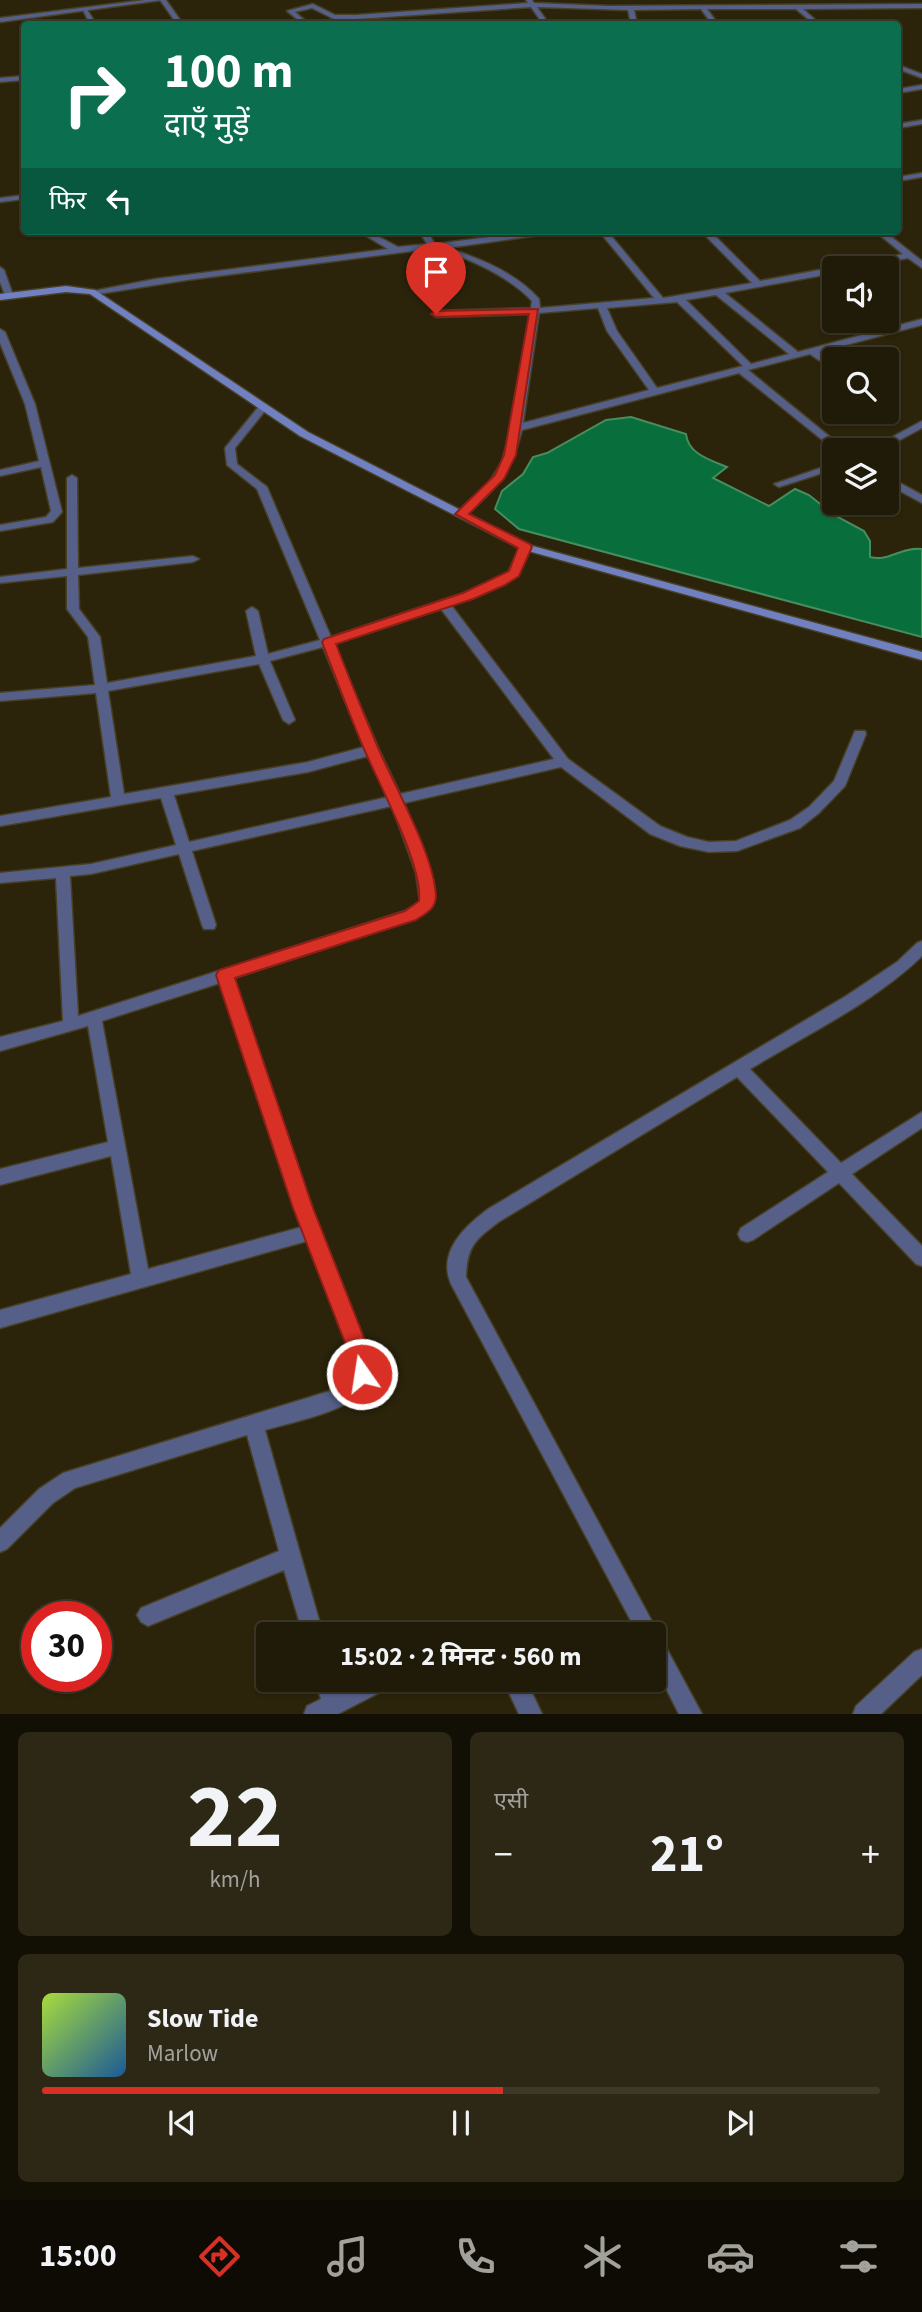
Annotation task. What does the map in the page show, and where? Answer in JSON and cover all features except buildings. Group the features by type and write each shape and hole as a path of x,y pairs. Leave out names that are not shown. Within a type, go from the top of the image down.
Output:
{"main road":[{"path":"5,296 66,289 92,292 304,435 525,547 922,656"}],"street":[{"path":"0,20 161,0 178,21"},
{"path":"734,0 741,7"},
{"path":"803,0 811,7"},
{"path":"303,21 290,10 313,6 334,17 356,17 531,2 704,8 922,6"},
{"path":"531,2 544,21"},
{"path":"630,7 634,21"},
{"path":"798,7 814,21"},
{"path":"704,8 713,21"},
{"path":"84,9 91,21"},
{"path":"901,69 922,76"},
{"path":"0,80 21,78"},
{"path":"901,90 922,87"},
{"path":"901,125 922,122"},
{"path":"901,178 922,175"},
{"path":"0,200 21,197"},
{"path":"369,235 398,251"},
{"path":"426,235 433,247 480,264 530,291 536,301 510,455 500,476 461,514"},
{"path":"92,292 164,279 524,235"},
{"path":"606,235 661,301"},
{"path":"709,235 759,285"},
{"path":"884,235 922,265"},
{"path":"899,258 909,256"},
{"path":"0,270 5,296"},
{"path":"436,314 535,311 661,301 719,293 822,273"},
{"path":"719,293 796,355"},
{"path":"679,299 746,369 827,438"},
{"path":"602,306 612,331 655,392"},
{"path":"516,428 922,322"},
{"path":"0,332 3,345 30,404 57,506 55,516 37,523 0,528"},
{"path":"812,351 822,358"},
{"path":"0,1044 94,1018 410,915 426,905 428,898 423,873 397,801 372,750 262,487 232,466 230,448 263,407"},
{"path":"896,438 922,424"},
{"path":"0,473 46,463"},
{"path":"779,484 822,470"},
{"path":"72,478 73,609 94,637 118,800"},
{"path":"907,491 922,484"},
{"path":"899,486 922,500"},
{"path":"0,697 102,688 263,659 328,642 468,596 514,573 525,547"},
{"path":"0,580 193,559"},
{"path":"444,604 549,747 563,762 655,830 685,842 709,847 737,846 795,824 814,810 840,783 860,734"},
{"path":"252,611 263,659 289,720"},
{"path":"0,821 308,767 372,750"},
{"path":"0,878 90,869 563,762"},
{"path":"166,792 209,925"},
{"path":"63,871 71,1025"},
{"path":"643,1622 457,1278 457,1255 466,1237 494,1215 740,1069 892,973 922,947"},
{"path":"0,1542 46,1496 70,1480 345,1395 355,1387 362,1374 360,1353 312,1231 225,975"},
{"path":"94,1018 141,1279"},
{"path":"740,1069 922,1258"},
{"path":"747,1234 922,1119"},
{"path":"0,1177 118,1147"},
{"path":"0,1319 312,1231"},
{"path":"253,1423 310,1622"},
{"path":"148,1615 291,1557"},
{"path":"864,1713 922,1660"},
{"path":"666,1666 691,1713"},
{"path":"324,1709 357,1692"},
{"path":"520,1692 531,1713"}],"shaded area":[{"path":"631,417 686,434 695,451 727,467 713,478 769,506 795,489 809,495 822,505 822,515 834,515 864,531 870,541 870,557 883,558 907,550 922,549 922,637 519,529 495,509 502,491 523,474 533,457 547,453 606,420"}],"route":[{"path":"362,1374 360,1353 303,1208 225,975 410,915 426,905 428,898 423,873 397,801 372,750 328,642 468,596 501,582 514,573 525,547 461,514 500,476 510,455 520,410 535,311 436,314"}]}
